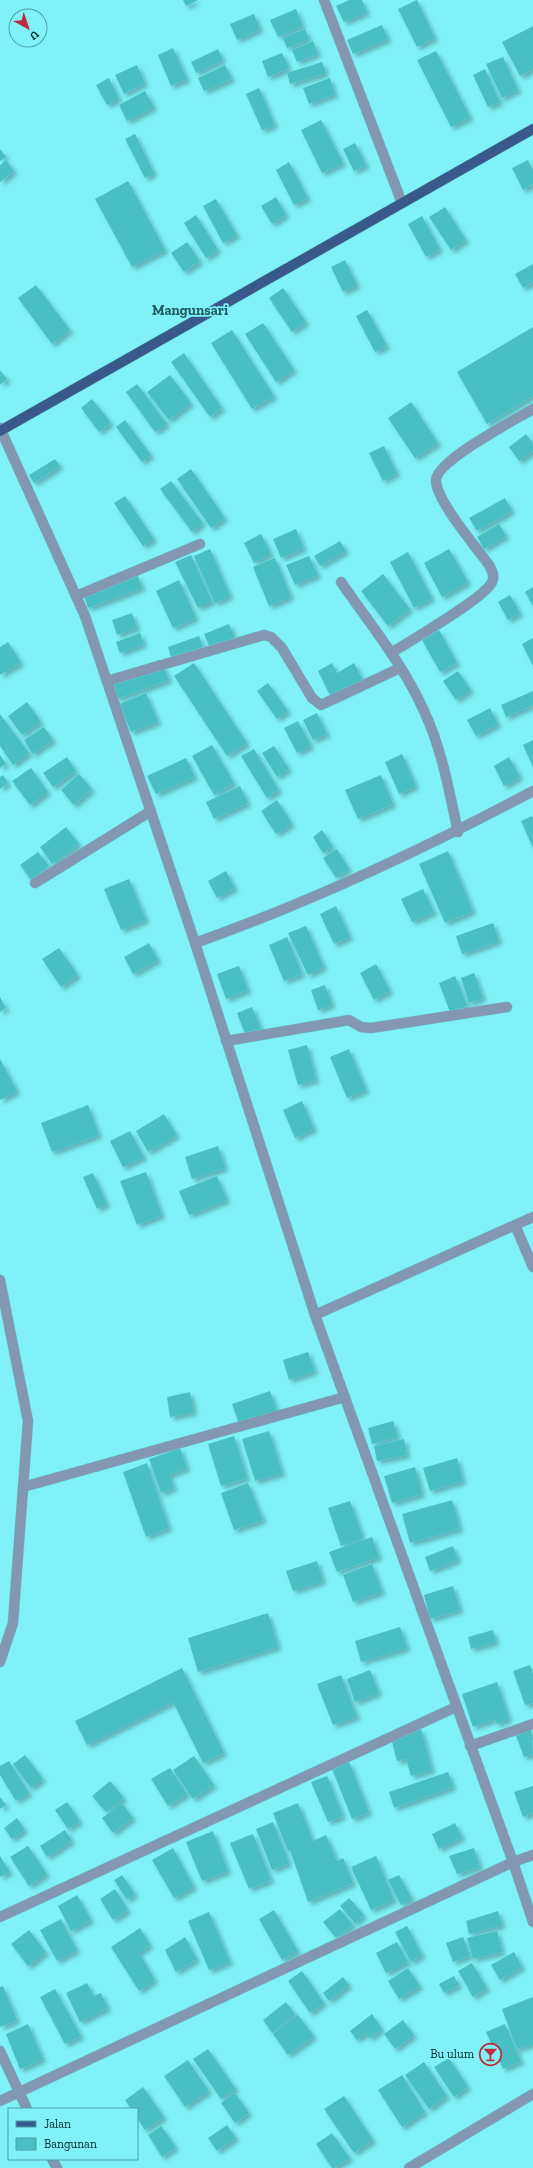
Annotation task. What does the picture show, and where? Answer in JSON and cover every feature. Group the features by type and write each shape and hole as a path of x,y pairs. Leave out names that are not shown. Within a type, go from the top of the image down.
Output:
{"main road":[{"path":"1,429 533,129"}],"street":[{"path":"324,0 402,203"},
{"path":"391,653 480,596 493,582 494,574 489,565 441,498 436,480 440,470 453,457 533,409"},
{"path":"1,429 76,596 107,681 195,943 315,1315 513,1862 533,1922"},
{"path":"76,596 200,544"},
{"path":"341,582 391,653 424,711 444,768 458,832"},
{"path":"107,681 258,635 271,637 276,641 312,698 321,704 400,668"},
{"path":"195,943 257,921 458,832 533,791"},
{"path":"35,883 151,811"},
{"path":"226,1041 349,1020 361,1027 371,1028 507,1007"},
{"path":"315,1315 533,1217"},
{"path":"515,1225 533,1267"},
{"path":"0,1280 28,1421 13,1623 0,1662"},
{"path":"23,1486 345,1397"},
{"path":"0,1917 456,1707"},
{"path":"470,1746 533,1724"},
{"path":"0,2101 513,1862 533,1855"},
{"path":"0,2051 27,2108"},
{"path":"409,2168 533,2094"}],"building":[{"path":"183,0 198,0 186,6"},
{"path":"349,0 362,0 367,12 344,22 336,6"},
{"path":"417,0 435,38 417,47 398,9"},
{"path":"296,9 303,26 278,37 270,20"},
{"path":"254,14 260,29 237,40 230,24"},
{"path":"382,25 388,39 353,54 347,40"},
{"path":"533,26 533,69 520,76 502,42"},
{"path":"305,29 309,39 287,48 283,38"},
{"path":"313,41 318,54 297,62 292,50"},
{"path":"173,48 187,79 171,86 158,55"},
{"path":"218,49 223,60 196,73 191,62"},
{"path":"436,51 470,117 451,127 417,60"},
{"path":"282,53 289,68 268,77 262,61"},
{"path":"503,57 518,90 502,98 486,64"},
{"path":"322,62 326,73 290,84 287,73"},
{"path":"137,65 145,83 124,94 115,75"},
{"path":"225,65 232,79 204,91 198,78"},
{"path":"485,69 500,102 488,107 473,75"},
{"path":"109,78 119,99 107,105 96,85"},
{"path":"330,78 335,94 309,104 303,88"},
{"path":"259,88 275,125 262,130 246,94"},
{"path":"145,91 154,107 127,121 119,105"},
{"path":"321,120 343,163 322,173 301,130"},
{"path":"135,134 154,173 145,178 125,139"},
{"path":"355,143 366,165 354,171 343,149"},
{"path":"0,149 6,157 0,161"},
{"path":"6,160 14,171 0,182 0,165"},
{"path":"528,160 533,171 533,184 523,190 512,168"},
{"path":"289,162 308,198 294,205 276,170"},
{"path":"128,181 165,250 132,267 95,199"},
{"path":"276,197 286,215 272,224 261,206"},
{"path":"216,199 237,235 223,243 203,206"},
{"path":"445,207 466,240 451,250 429,217"},
{"path":"196,215 218,250 206,258 184,223"},
{"path":"422,216 440,249 426,257 408,224"},
{"path":"187,242 200,261 184,272 171,253"},
{"path":"345,260 357,285 343,292 331,267"},
{"path":"533,264 533,282 523,288 515,274"},
{"path":"36,285 70,330 52,344 18,298"},
{"path":"283,288 306,322 292,332 269,298"},
{"path":"367,310 387,346 375,352 356,316"},
{"path":"263,323 294,370 276,382 245,334"},
{"path":"533,327 533,396 487,424 457,372"},
{"path":"232,330 274,396 252,409 211,343"},
{"path":"184,353 222,408 210,417 171,362"},
{"path":"0,370 7,379 0,385"},
{"path":"170,375 191,403 169,420 147,392"},
{"path":"137,384 167,424 155,432 126,392"},
{"path":"92,399 111,423 99,432 81,408"},
{"path":"411,402 438,443 415,458 388,418"},
{"path":"125,420 151,455 142,462 116,427"},
{"path":"526,434 533,443 533,451 519,461 509,447"},
{"path":"384,446 397,473 383,481 369,453"},
{"path":"55,459 60,466 34,483 29,475"},
{"path":"191,469 225,518 211,528 177,479"},
{"path":"171,481 203,523 192,532 160,489"},
{"path":"125,496 154,539 143,546 114,503"},
{"path":"505,498 512,511 477,531 469,518"},
{"path":"499,524 506,536 484,549 477,537"},
{"path":"296,529 304,548 281,558 273,539"},
{"path":"261,534 271,554 254,563 244,543"},
{"path":"340,541 346,551 320,566 314,556"},
{"path":"210,549 230,596 215,603 194,556"},
{"path":"449,549 468,582 442,597 424,563"},
{"path":"408,552 432,598 414,608 390,562"},
{"path":"191,555 212,601 198,608 175,562"},
{"path":"309,556 318,575 295,585 286,565"},
{"path":"275,558 291,597 269,606 253,567"},
{"path":"383,574 410,609 388,626 361,591"},
{"path":"138,576 142,588 88,608 84,596"},
{"path":"179,580 196,618 173,628 156,591"},
{"path":"533,587 533,606 525,592"},
{"path":"510,595 520,613 508,620 498,602"},
{"path":"132,613 137,628 117,635 112,620"},
{"path":"229,624 235,638 210,648 204,634"},
{"path":"439,630 457,663 440,672 422,640"},
{"path":"140,633 144,644 120,653 116,642"},
{"path":"199,636 203,648 172,660 168,647"},
{"path":"533,638 533,666 522,644"},
{"path":"8,642 21,663 0,675 0,647"},
{"path":"194,663 247,743 227,756 174,676"},
{"path":"332,663 337,673 354,663 364,682 332,699 318,671"},
{"path":"163,665 169,680 117,699 111,684"},
{"path":"458,671 471,690 456,700 443,681"},
{"path":"268,683 288,711 277,719 257,691"},
{"path":"533,691 533,705 506,717 501,705"},
{"path":"146,693 158,722 131,732 119,704"},
{"path":"27,702 41,722 22,735 8,716"},
{"path":"490,708 498,724 476,736 467,720"},
{"path":"317,713 327,734 313,740 303,720"},
{"path":"0,714 29,753 13,765 0,746"},
{"path":"298,721 311,746 297,753 284,728"},
{"path":"44,727 53,740 33,754 24,740"},
{"path":"533,740 533,767 523,745"},
{"path":"212,745 234,783 214,795 192,756"},
{"path":"274,746 289,769 277,777 262,753"},
{"path":"254,749 279,790 267,798 241,756"},
{"path":"402,754 416,786 399,794 385,762"},
{"path":"0,755 6,764 0,768"},
{"path":"67,757 76,771 53,787 43,773"},
{"path":"509,757 520,777 504,786 494,766"},
{"path":"186,758 195,777 156,794 147,776"},
{"path":"31,768 48,792 30,805 12,781"},
{"path":"79,774 92,789 74,805 61,790"},
{"path":"3,775 8,783 0,789 0,777"},
{"path":"381,775 393,804 358,819 345,790"},
{"path":"240,786 248,803 214,819 206,802"},
{"path":"277,800 292,824 276,834 261,811"},
{"path":"532,816 533,818 533,848 521,821"},
{"path":"66,827 79,844 52,864 40,847"},
{"path":"322,830 333,847 323,853 313,837"},
{"path":"337,849 349,869 336,878 323,858"},
{"path":"448,851 473,911 445,923 419,864"},
{"path":"38,852 49,866 31,880 20,865"},
{"path":"226,871 235,888 217,898 208,881"},
{"path":"129,879 146,920 121,930 104,889"},
{"path":"423,889 434,912 412,922 401,899"},
{"path":"336,906 350,937 334,944 320,914"},
{"path":"493,923 499,941 462,954 456,936"},
{"path":"306,926 324,967 308,975 288,933"},
{"path":"287,937 302,974 284,981 269,945"},
{"path":"149,943 158,960 133,974 124,957"},
{"path":"59,948 78,975 61,987 42,959"},
{"path":"376,964 390,991 374,1000 360,973"},
{"path":"239,966 248,990 226,999 217,974"},
{"path":"474,973 483,998 469,1003 461,978"},
{"path":"455,976 467,1005 450,1012 439,983"},
{"path":"325,985 332,1005 318,1010 311,990"},
{"path":"0,997 6,1008 0,1012"},
{"path":"252,1007 261,1029 245,1034 237,1013"},
{"path":"307,1045 316,1080 298,1085 288,1050"},
{"path":"349,1049 366,1090 347,1098 330,1057"},
{"path":"0,1059 17,1091 0,1100"},
{"path":"302,1101 314,1129 295,1138 283,1110"},
{"path":"88,1105 99,1135 52,1152 41,1123"},
{"path":"164,1114 177,1135 148,1152 136,1131"},
{"path":"130,1131 144,1157 123,1167 110,1141"},
{"path":"218,1146 225,1168 192,1179 185,1157"},
{"path":"146,1172 162,1215 137,1225 120,1181"},
{"path":"93,1173 107,1204 97,1209 83,1177"},
{"path":"217,1176 227,1200 189,1215 179,1191"},
{"path":"308,1352 315,1371 289,1380 283,1360"},
{"path":"270,1391 277,1411 239,1424 232,1404"},
{"path":"190,1392 194,1412 170,1417 167,1397"},
{"path":"393,1421 398,1437 372,1444 368,1428"},
{"path":"269,1431 282,1473 255,1481 242,1439"},
{"path":"234,1436 247,1478 221,1486 208,1444"},
{"path":"404,1439 407,1455 377,1461 374,1446"},
{"path":"180,1448 187,1468 169,1475 174,1488 161,1493 149,1459"},
{"path":"457,1458 463,1481 430,1491 423,1468"},
{"path":"147,1463 169,1528 146,1537 123,1472"},
{"path":"415,1467 422,1494 392,1503 384,1476"},
{"path":"248,1483 263,1520 234,1530 221,1493"},
{"path":"452,1500 460,1529 410,1543 402,1514"},
{"path":"350,1501 363,1538 341,1546 328,1508"},
{"path":"372,1537 379,1557 337,1572 329,1552"},
{"path":"453,1546 458,1560 430,1571 425,1557"},
{"path":"317,1561 323,1581 293,1591 286,1571"},
{"path":"372,1564 382,1592 353,1602 343,1575"},
{"path":"453,1586 460,1610 430,1619 424,1595"},
{"path":"268,1613 278,1647 198,1672 188,1638"},
{"path":"400,1627 407,1648 361,1662 355,1641"},
{"path":"493,1630 496,1642 471,1649 468,1637"},
{"path":"530,1665 533,1675 533,1703 525,1705 513,1671"},
{"path":"182,1668 224,1753 203,1763 173,1702 87,1745 75,1721"},
{"path":"370,1670 379,1693 355,1702 347,1679"},
{"path":"341,1675 357,1717 333,1725 317,1684"},
{"path":"497,1682 509,1719 497,1724 495,1719 473,1727 462,1694"},
{"path":"531,1727 533,1754 524,1757 515,1733"},
{"path":"421,1729 432,1770 411,1776 406,1759 397,1761 391,1738"},
{"path":"25,1755 43,1779 31,1788 13,1764"},
{"path":"194,1756 214,1785 193,1799 173,1770"},
{"path":"9,1761 29,1793 16,1801 0,1775 0,1766"},
{"path":"349,1762 369,1812 352,1819 332,1769"},
{"path":"170,1768 187,1794 168,1806 151,1779"},
{"path":"448,1772 453,1787 394,1808 389,1792"},
{"path":"327,1776 343,1816 328,1822 311,1782"},
{"path":"110,1781 124,1798 106,1812 92,1796"},
{"path":"533,1786 533,1813 523,1817 514,1792"},
{"path":"0,1797 6,1805 0,1809"},
{"path":"67,1802 80,1821 68,1829 55,1810"},
{"path":"122,1803 133,1818 113,1833 102,1818"},
{"path":"298,1803 313,1841 326,1835 337,1861 343,1858 353,1883 308,1902 290,1850 288,1851 273,1813"},
{"path":"17,1818 25,1830 12,1839 4,1828"},
{"path":"273,1822 289,1863 272,1870 256,1829"},
{"path":"455,1823 462,1837 439,1849 432,1834"},
{"path":"65,1830 72,1841 47,1857 40,1846"},
{"path":"213,1831 228,1871 202,1881 186,1842"},
{"path":"253,1834 271,1880 249,1889 230,1843"},
{"path":"28,1846 47,1874 29,1886 10,1857"},
{"path":"173,1848 194,1887 174,1898 152,1860"},
{"path":"474,1848 480,1867 457,1874 449,1856"},
{"path":"0,1856 10,1872 0,1877"},
{"path":"376,1856 394,1900 371,1910 351,1867"},
{"path":"122,1875 135,1894 127,1900 114,1880"},
{"path":"399,1875 412,1899 401,1905 388,1880"},
{"path":"115,1889 128,1910 113,1920 100,1899"},
{"path":"77,1895 91,1920 71,1931 58,1906"},
{"path":"349,1898 364,1915 355,1923 340,1906"},
{"path":"340,1909 353,1925 336,1938 323,1922"},
{"path":"274,1910 298,1951 282,1960 259,1919"},
{"path":"498,1911 502,1925 469,1934 466,1921"},
{"path":"209,1912 230,1962 209,1970 188,1921"},
{"path":"61,1919 77,1950 57,1961 40,1930"},
{"path":"407,1926 422,1955 411,1962 395,1932"},
{"path":"140,1928 150,1945 139,1953 155,1980 139,1991 111,1947"},
{"path":"29,1930 46,1952 28,1966 11,1944"},
{"path":"497,1931 502,1952 473,1959 467,1938"},
{"path":"185,1937 197,1959 176,1972 165,1950"},
{"path":"463,1937 470,1956 453,1962 446,1943"},
{"path":"397,1942 408,1962 386,1973 376,1953"},
{"path":"514,1952 522,1967 500,1980 491,1965"},
{"path":"472,1963 487,1988 473,1997 458,1971"},
{"path":"408,1968 420,1986 399,1999 388,1981"},
{"path":"302,1971 324,2003 310,2013 288,1981"},
{"path":"454,1976 459,1985 444,1993 439,1984"},
{"path":"343,1977 349,1985 329,2001 323,1993"},
{"path":"87,1983 94,1996 101,1993 108,2008 80,2022 66,1993"},
{"path":"3,1986 17,2020 0,2027 0,1987"},
{"path":"55,1989 81,2036 65,2044 40,1997"},
{"path":"533,1997 533,2047 532,2044 517,2049 502,2009"},
{"path":"286,2002 295,2014 272,2033 263,2020"},
{"path":"372,2014 382,2029 370,2038 366,2033 357,2040 350,2031"},
{"path":"298,2015 314,2036 288,2055 273,2034"},
{"path":"403,2020 414,2035 395,2049 384,2034"},
{"path":"28,2024 43,2059 20,2069 6,2034"},
{"path":"505,2024 521,2061 503,2069 486,2032"},
{"path":"208,2049 236,2089 221,2099 193,2059"},
{"path":"449,2058 468,2087 454,2097 434,2067"},
{"path":"188,2060 209,2091 185,2107 164,2076"},
{"path":"424,2062 447,2096 429,2109 405,2075"},
{"path":"402,2075 425,2112 402,2127 378,2090"},
{"path":"143,2087 164,2117 145,2130 138,2120 138,2108 130,2108 125,2100"},
{"path":"235,2093 249,2113 235,2123 221,2103"},
{"path":"344,2096 373,2140 354,2153 324,2109"},
{"path":"227,2125 236,2138 217,2151 208,2138"},
{"path":"161,2126 176,2147 162,2157 148,2135"},
{"path":"332,2133 350,2158 334,2168 332,2168 316,2144"}],"place":[{"name":"Bu ulum","path":"490,2054"}],"district":[{"name":"Mangunsari","path":"190,310"}]}
